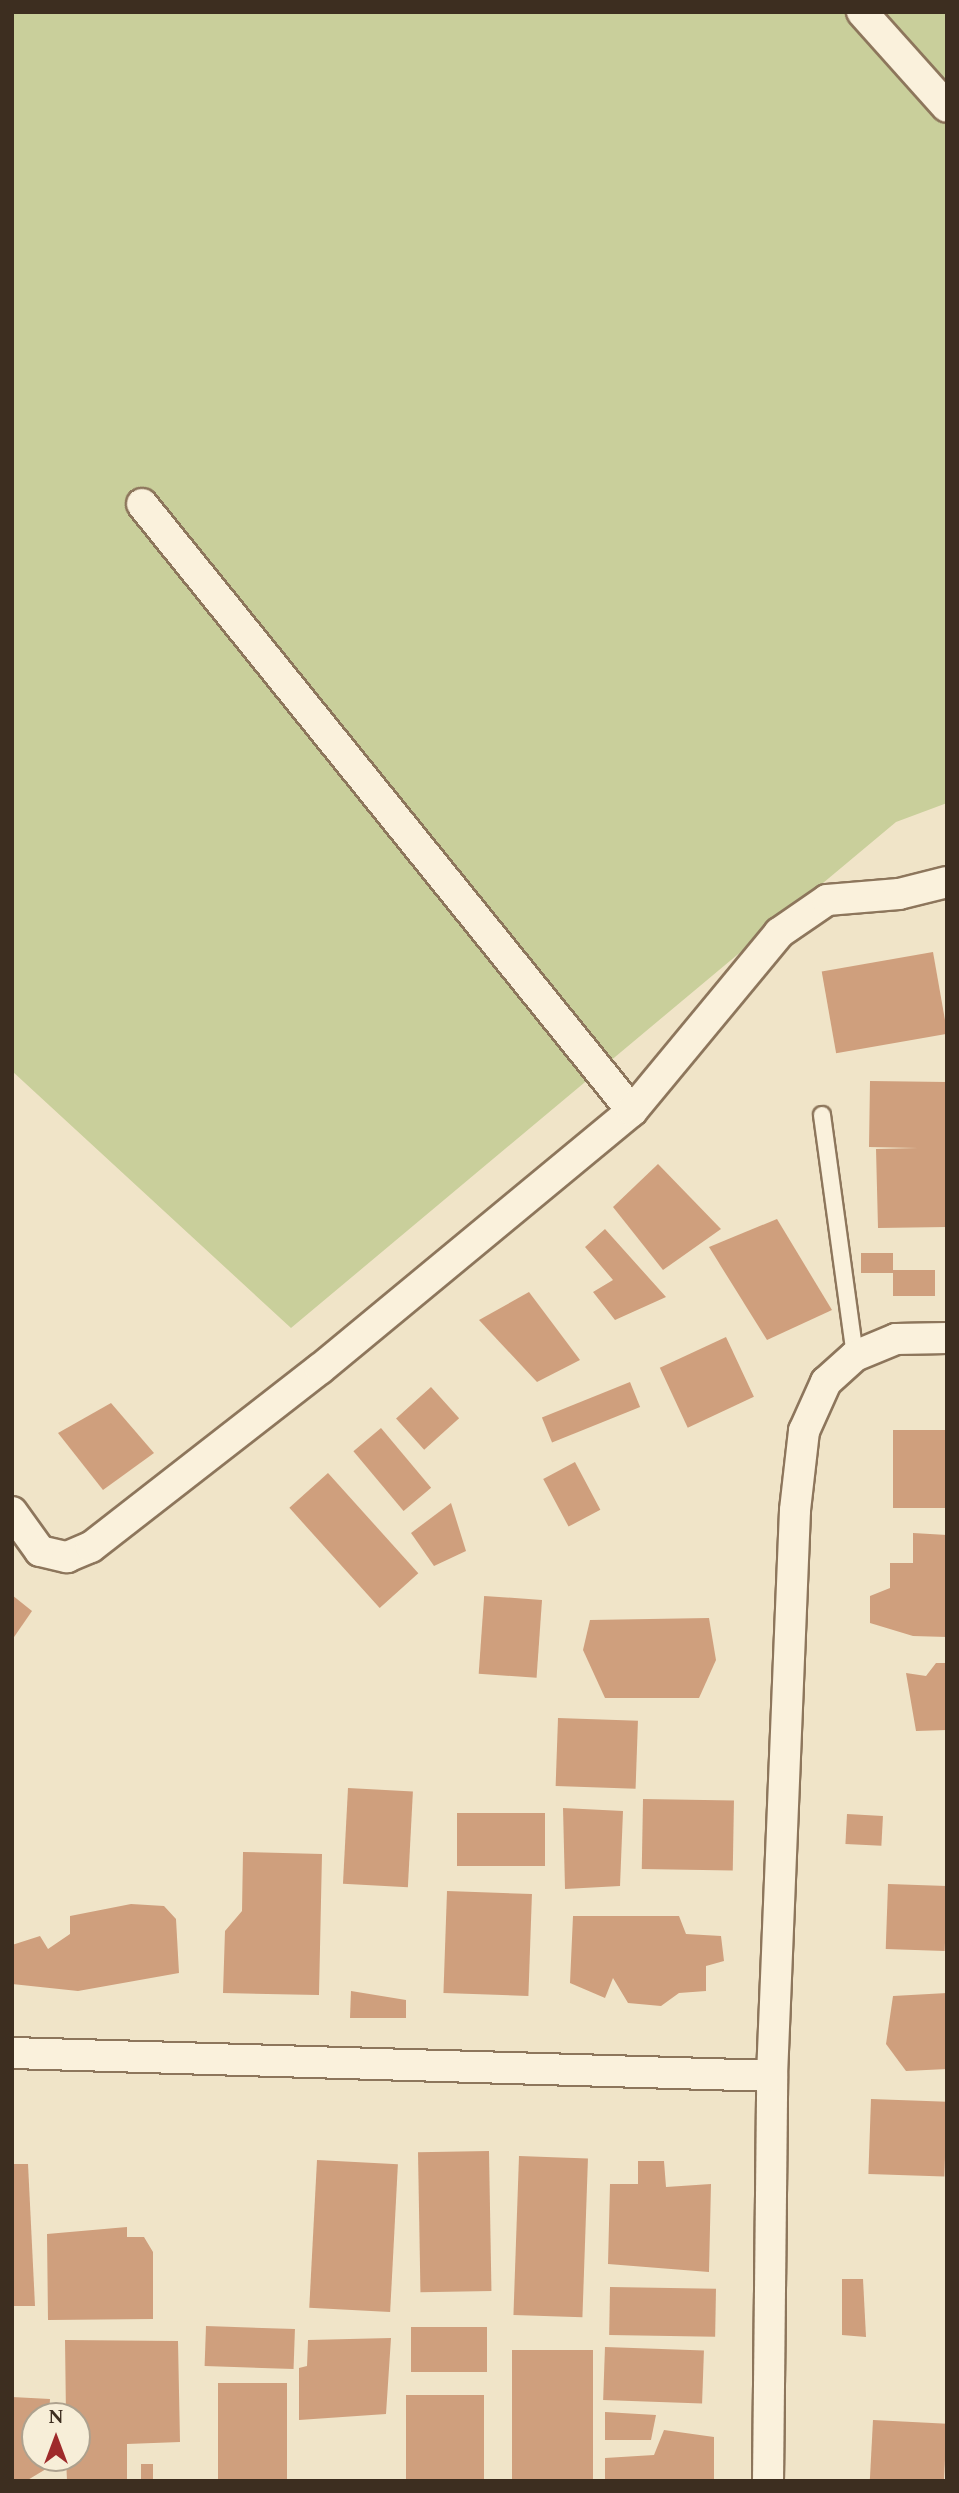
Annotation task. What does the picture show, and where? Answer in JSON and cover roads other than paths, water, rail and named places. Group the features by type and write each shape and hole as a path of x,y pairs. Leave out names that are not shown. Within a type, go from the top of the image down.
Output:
{"street":[{"path":"862,12 947,107"},
{"path":"142,504 632,1111"},
{"path":"12,1513 40,1550 67,1558 91,1547 320,1369 632,1111 779,933 827,900 899,894 947,882"},
{"path":"768,2481 772,2076 802,1444 809,1409 855,1356 896,1339 947,1338"},
{"path":"12,2053 772,2076"}],"lane":[{"path":"822,1115 855,1356"}]}
